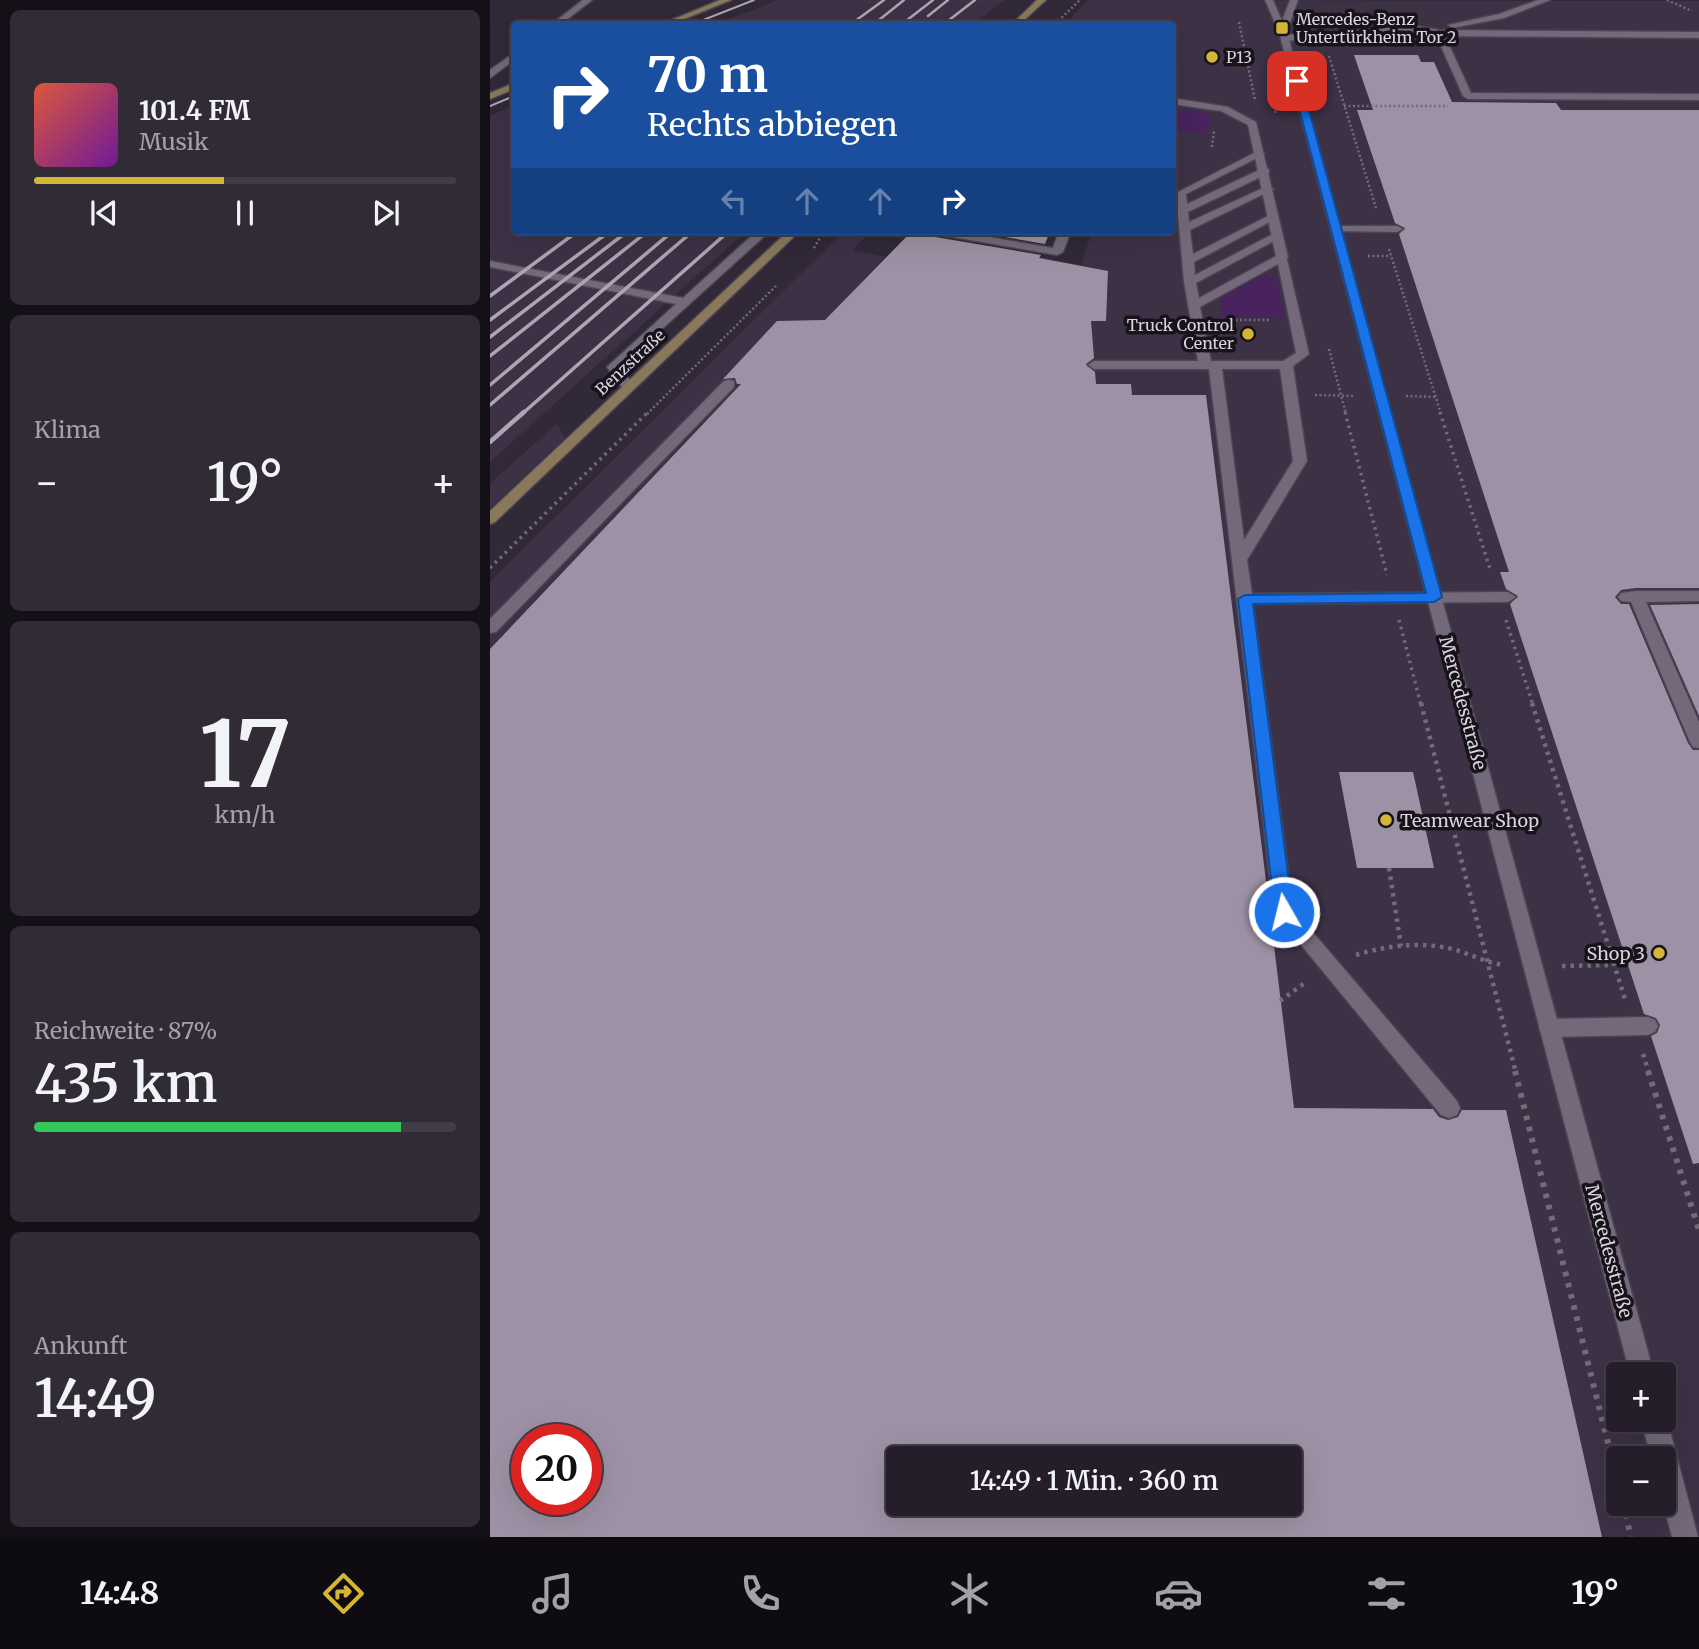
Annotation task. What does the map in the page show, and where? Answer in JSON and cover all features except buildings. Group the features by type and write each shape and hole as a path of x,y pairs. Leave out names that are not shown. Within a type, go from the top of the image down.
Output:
{"main road":[{"path":"674,21 727,0"},
{"path":"1019,21 1042,0"},
{"path":"491,94 511,87"},
{"name":"Benzstraße","path":"490,519 790,235"}],"street":[{"path":"560,21 588,0"},
{"name":"Mercedesstraße","path":"1269,0 1284,35 1639,1362"},
{"path":"1294,0 1284,35 1406,30 1500,16 1546,0"},
{"path":"1406,30 1438,33 1699,36"},
{"path":"1438,33 1468,96 1699,97"},
{"path":"490,75 511,58"},
{"path":"1094,365 1286,365 1303,355 1253,124 1244,117 1207,103 1176,101"},
{"path":"1271,204 1181,192 1202,346 1210,365 1240,559 1284,912 1449,1108"},
{"path":"1187,251 1271,204"},
{"path":"1187,251 1271,204"},
{"path":"1187,251 1271,204"},
{"path":"1187,251 1271,204"},
{"path":"1187,251 1271,204"},
{"path":"1187,251 1216,293 1271,204"},
{"path":"1336,229 1397,229"},
{"path":"629,387 613,367 760,235"},
{"path":"958,235 1057,252 1063,235"},
{"path":"490,264 685,302"},
{"path":"1240,559 1300,461 1286,365"},
{"path":"490,628 729,384"},
{"path":"1699,596 1629,597 1699,742"},
{"path":"1245,599 1504,597"},
{"path":"1549,1028 1641,1026"},
{"path":"1676,1503 1685,1537"}],"path":[{"path":"1058,21 1080,0"},
{"path":"1667,0 1699,14"},
{"path":"1239,22 1255,101 1273,101"},
{"path":"1322,35 1382,229 1504,597 1614,965 1641,1026 1699,1230"},
{"path":"1344,106 1473,106 1468,96"},
{"path":"808,255 818,245 822,235"},
{"path":"490,568 778,284"},
{"path":"1216,293 1222,320 1295,320"},
{"path":"1393,598 1489,965 1609,1446"},
{"path":"1389,868 1401,946"},
{"path":"1280,1001 1329,965 1384,947 1426,945 1457,951 1489,965 1614,965"},
{"path":"1626,1516 1631,1537"}],"shaded area":[{"path":"778,0 1004,0 978,21 725,21"},
{"path":"1088,0 1699,1 1699,1537 490,1537 490,582 840,235 867,235 853,250 885,257 863,280 956,283 987,246 1081,265 1091,235 1176,235 1176,21 1068,21"},
{"path":"511,106 511,235 742,235 490,462 490,116"},
{"path":"1176,108 1198,111 1211,116 1207,134 1176,131"},
{"path":"1264,274 1277,279 1285,318 1222,317 1220,297"},
{"path":"557,424 565,438 490,508 490,483"}],"tram line":[{"path":"701,21 754,0"},
{"path":"490,106 511,97"}],"railway":[{"path":"855,21 884,0"},
{"path":"878,21 904,0"},
{"path":"906,21 933,0"},
{"path":"928,16 948,0"},
{"path":"948,21 975,0"},
{"path":"490,296 573,235"},
{"path":"490,320 605,235"},
{"path":"490,337 623,235"},
{"path":"490,356 643,235"},
{"path":"490,385 668,235"},
{"path":"490,405 688,235"},
{"path":"522,414 724,235"},
{"path":"490,442 524,412"}],"place":[{"name":"Mercedes-Benz Untertürkheim Tor 2","path":"1282,28"},
{"name":"P13","path":"1212,57"},
{"name":"Truck Control Center","path":"1248,334"},
{"name":"Teamwear Shop","path":"1386,820"},
{"name":"Shop 3","path":"1659,953"}],"route":[{"path":"1284,912 1245,599 1434,597 1297,81"}]}
